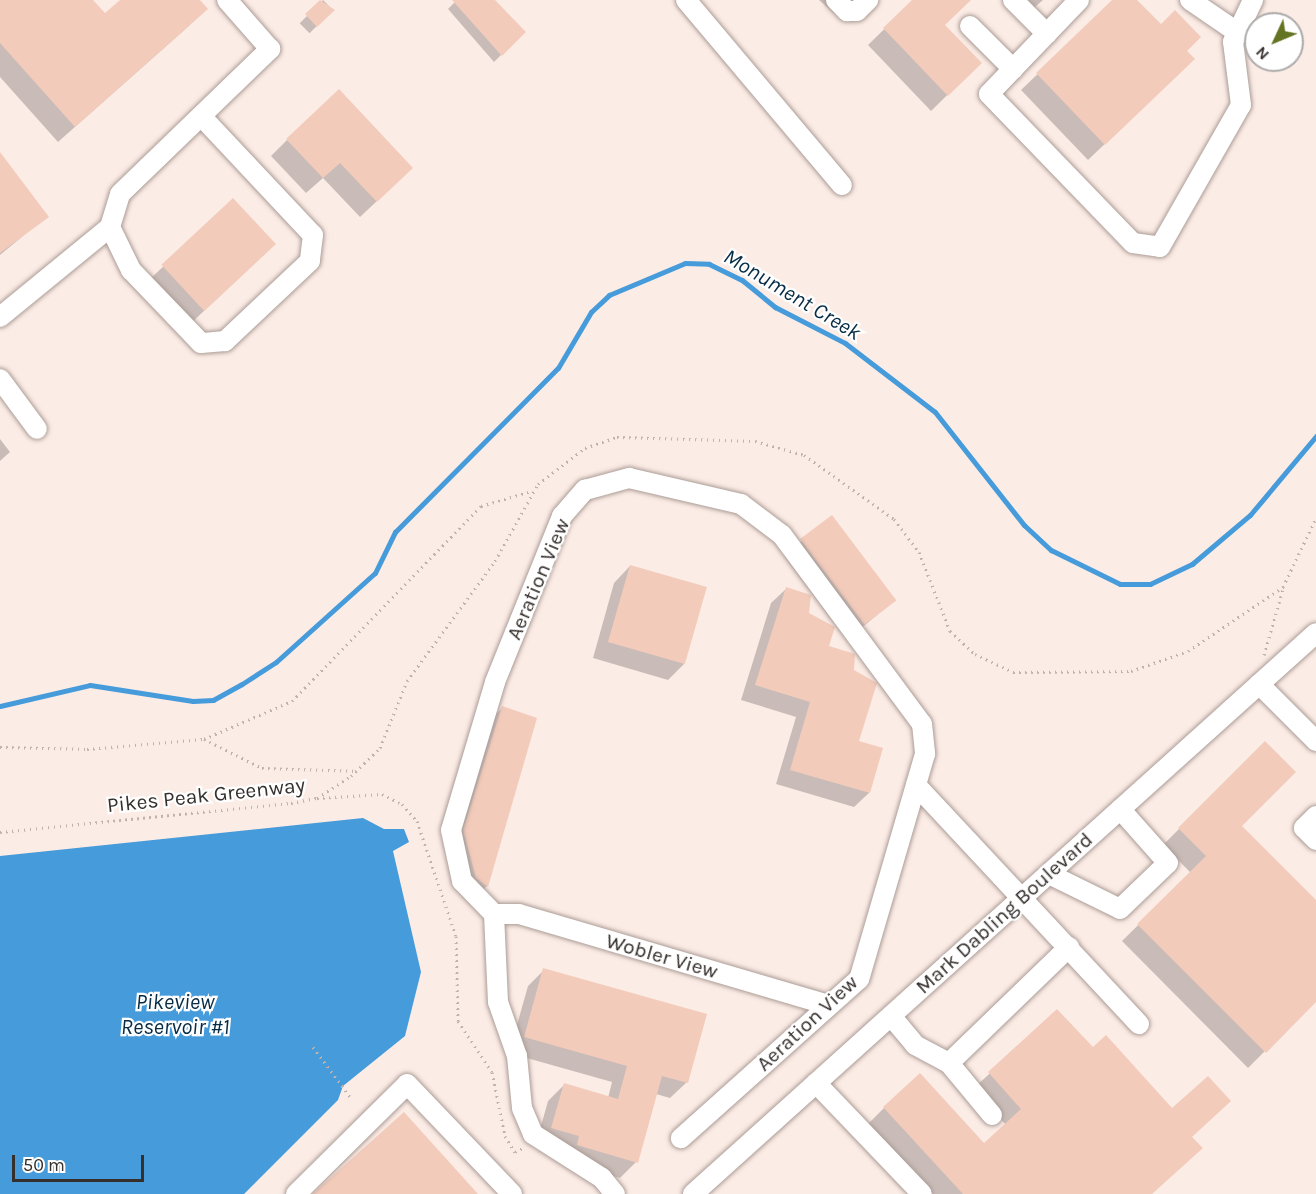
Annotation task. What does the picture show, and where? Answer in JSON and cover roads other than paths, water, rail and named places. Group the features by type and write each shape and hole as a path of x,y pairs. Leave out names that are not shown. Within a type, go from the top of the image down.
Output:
{"street":[{"path":"0,317 110,227 120,194 270,49 227,0"},
{"path":"686,0 842,185"},
{"path":"836,0 847,11 856,11 868,0"},
{"path":"1013,0 1047,34"},
{"path":"1079,0 989,94 1133,243 1160,247 1241,105 1234,30 1253,0"},
{"path":"1190,0 1234,30"},
{"path":"970,26 1013,69"},
{"path":"110,227 131,270 201,343 225,341 310,261 313,235 202,117"},
{"path":"0,379 37,429"},
{"name":"Aeration View","path":"494,914 462,881 451,830 495,682 562,516 585,490 629,478 741,504 782,535 922,724 925,753 859,978 681,1138"},
{"name":"Mark Dabling Boulevard","path":"693,1194 1316,633"},
{"path":"1259,684 1316,741"},
{"path":"916,785 1140,1024"},
{"path":"1048,874 1120,909 1168,863 1120,809"},
{"path":"1316,816 1304,828 1316,840"},
{"path":"494,914 498,1002 517,1056 522,1108 533,1134 602,1178 615,1194"},
{"name":"Wobler View","path":"494,914 519,914 829,1005"},
{"path":"949,1063 1069,947"},
{"path":"891,1016 915,1045 949,1063 992,1115"},
{"path":"816,1083 922,1194"},
{"path":"296,1194 407,1084 512,1194"}],"water":[{"name":"Pikeview Reservoir #1","path":"363,818 384,829 404,829 409,842 393,851 421,972 405,1036 343,1086 338,1100 244,1194 0,1194 0,856"}],"waterway":[{"name":"Monument Creek","path":"0,706 90,685 193,701 213,700 242,684 276,662 375,573 395,532 558,368 591,312 609,295 685,263 709,264 742,280 775,307 845,343 935,412 1024,525 1051,550 1120,584 1150,584 1192,564 1250,515 1316,436"}]}
